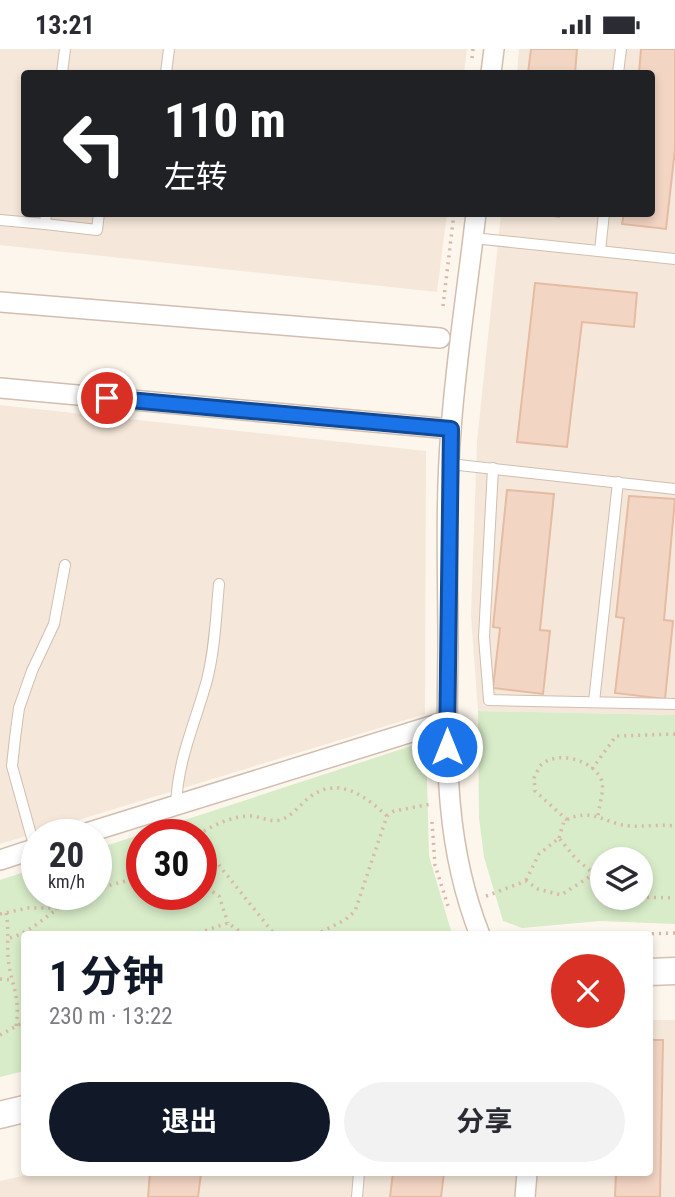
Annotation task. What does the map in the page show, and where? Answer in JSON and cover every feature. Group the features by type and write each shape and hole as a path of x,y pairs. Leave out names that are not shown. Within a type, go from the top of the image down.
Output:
{"street":[{"path":"491,70 494,49"},
{"path":"476,217 451,429 447,721 448,800 454,852 466,900 478,931"},
{"path":"0,302 440,338"},
{"path":"0,388 451,429"},
{"path":"112,825 447,721"},
{"path":"0,860 21,853"},
{"path":"653,955 675,955"},
{"path":"653,972 675,971"},
{"path":"0,1115 21,1110"},
{"path":"0,1132 21,1127"},
{"path":"525,1197 527,1176"}],"lane":[{"path":"62,70 65,49"},
{"path":"166,70 169,49"},
{"path":"618,70 621,49"},
{"path":"0,220 46,219 97,230 99,217"},
{"path":"600,251 604,217"},
{"path":"474,238 675,258"},
{"path":"450,464 675,489"},
{"path":"493,468 484,637 489,700 675,704"},
{"path":"594,702 618,482"},
{"path":"28,819 12,766 19,708 32,671 54,624 65,565"},
{"path":"176,805 177,772 207,678 214,645 219,584"},
{"path":"357,1197 359,1176"}],"path":[{"path":"592,769 616,736 675,734"},
{"path":"597,816 602,787 601,779 592,769 572,759 555,757 545,761 536,772 535,791 567,820 597,816 625,825 675,825"},
{"path":"217,824 246,816 268,821 284,818 310,796 332,789 361,793 387,815"},
{"path":"323,931 345,920 355,911 387,815 394,811 431,804"},
{"path":"483,906 481,897 526,881 539,854 559,838 567,820"},
{"path":"559,838 576,859 590,871"},
{"path":"217,863 272,931"},
{"path":"526,881 538,889 561,895 590,877"},
{"path":"217,895 228,923 239,931"},
{"path":"653,897 675,898"},
{"path":"0,914 37,910"},
{"path":"29,931 56,910"},
{"path":"6,913 10,938 8,959 19,1006 16,1027"},
{"path":"204,931 228,923"},
{"path":"653,934 675,933"},
{"path":"10,938 21,935"},
{"path":"0,979 14,980"},
{"path":"0,1035 21,1024"}],"shaded area":[{"path":"0,49 467,49 464,70 21,70 21,217 447,217 437,292 0,245"},
{"path":"519,49 675,49 675,715 478,711 471,615 477,441 501,217 655,217 655,70 517,70"},
{"path":"0,405 426,451 425,714 82,819 21,819 21,838 0,844"},
{"path":"653,1020 675,1020 675,1197 0,1197 0,1181 22,1176 653,1176"}],"green space":[{"path":"478,711 675,715 675,924 600,921 522,928 503,921 484,857 479,818"},
{"path":"426,741 429,856 451,931 21,931 21,1072 0,1077 0,880 21,873 21,910 112,910 112,844 126,839 126,910 217,910 217,819 188,819"}],"building":[{"path":"531,49 577,49 575,70 528,70"},
{"path":"641,49 675,49 675,149 666,229 622,224 623,217 655,217 655,70 639,70"},
{"path":"535,283 637,293 634,327 582,322 567,447 517,442"},
{"path":"507,490 554,494 540,630 550,631 543,694 493,688 500,628 493,627"},
{"path":"629,496 675,499 664,620 673,621 665,699 615,693 624,618 616,617"},
{"path":"653,1040 663,1040 660,1197 615,1197 616,1176 653,1176"},
{"path":"150,1176 201,1176 198,1197 148,1197"},
{"path":"393,1176 444,1176 441,1197 390,1197"}],"route":[{"path":"107,398 451,429 447,747"}]}
